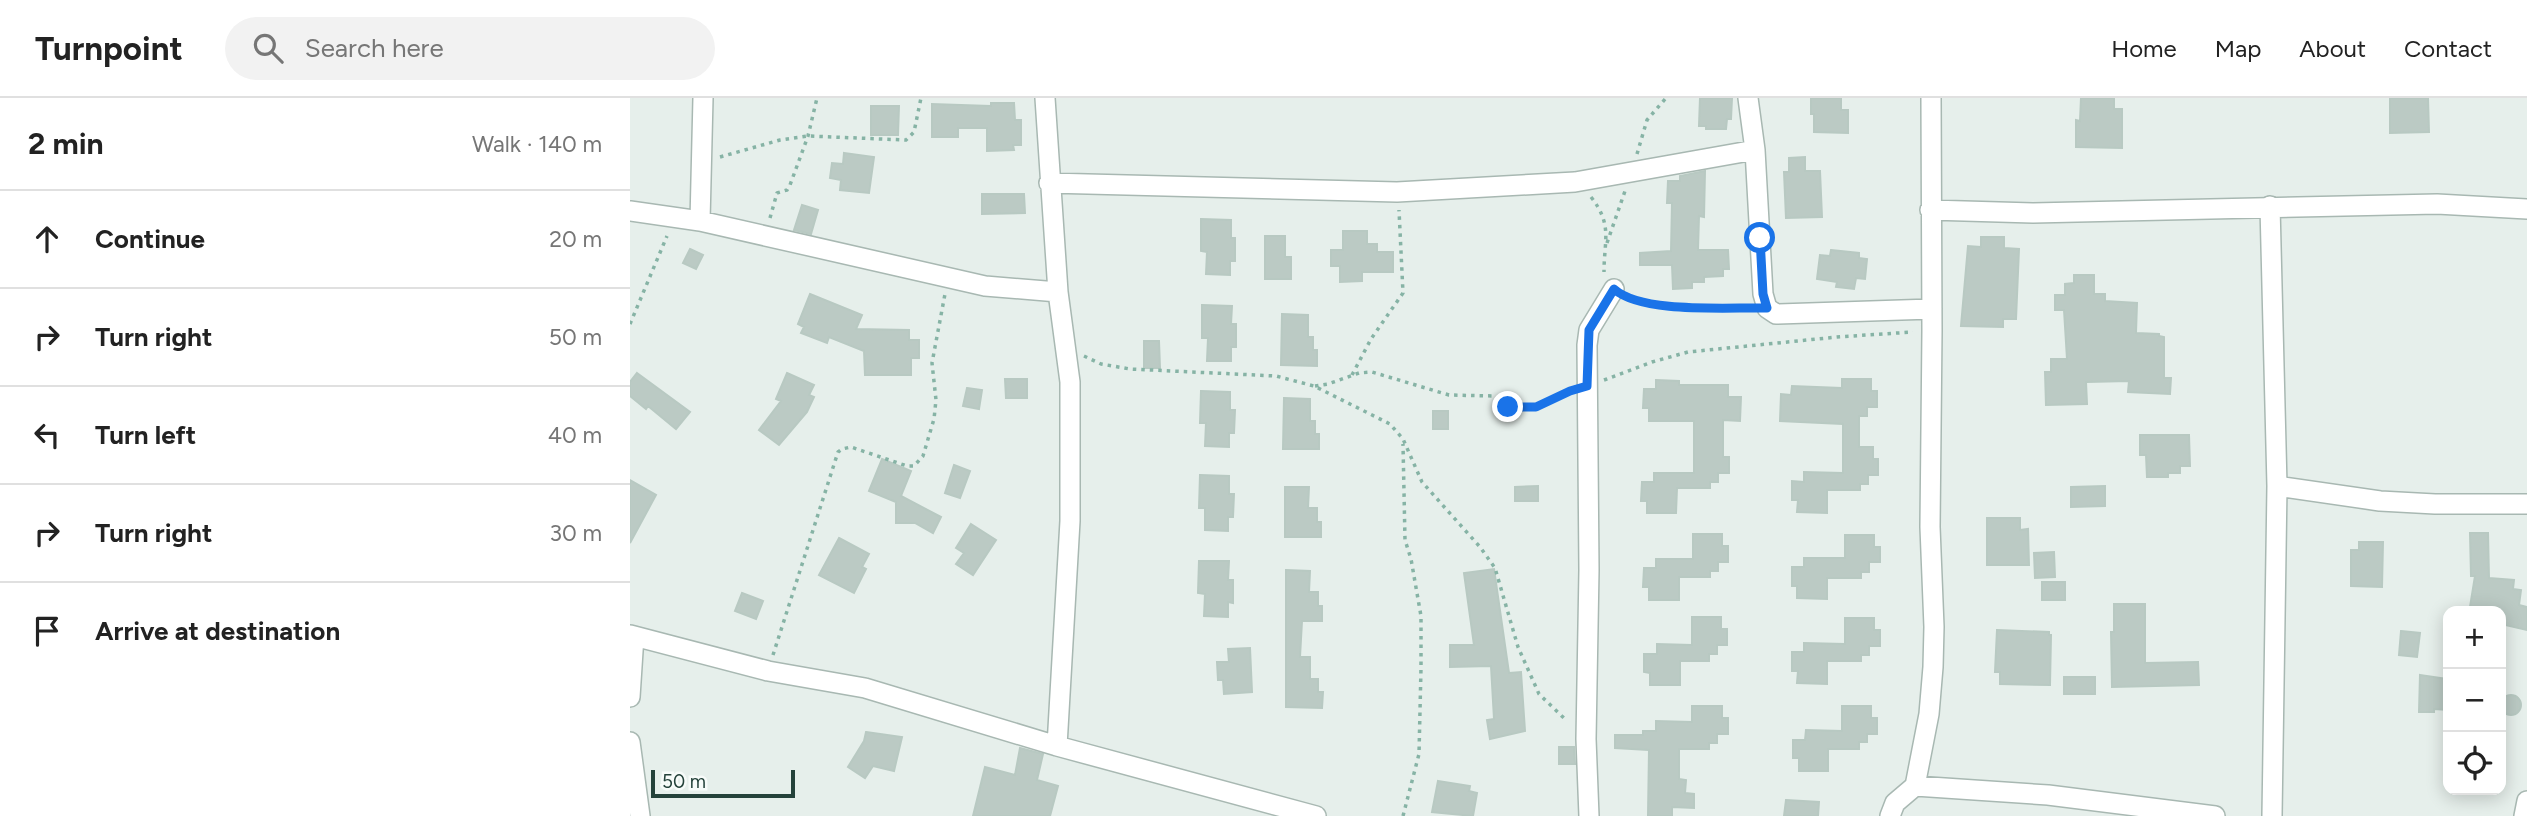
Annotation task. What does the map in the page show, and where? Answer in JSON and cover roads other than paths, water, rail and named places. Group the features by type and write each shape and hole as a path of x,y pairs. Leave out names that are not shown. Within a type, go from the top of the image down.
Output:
{"street":[{"path":"700,221 704,162 703,98"},
{"path":"1045,98 1058,292 1070,383 1070,521 1057,746"},
{"path":"1748,98 1755,149 1763,294 1767,308 1776,314 1932,310"},
{"path":"1890,816 1895,803 1915,786 1929,713 1933,667 1930,527 1931,98"},
{"path":"1049,184 1397,192 1574,182 1755,149"},
{"path":"1930,210 2033,213 2437,204 2527,209"},
{"path":"2270,206 2277,486 2272,816"},
{"path":"630,211 700,221 948,279 985,286 1058,292"},
{"path":"1589,816 1586,739 1589,330 1614,289"},
{"path":"2277,486 2380,501 2527,504"},
{"path":"630,696 632,636 768,671 865,688 1057,746 1317,816"},
{"path":"630,742 639,816"},
{"path":"1915,786 2048,795 2215,816"},
{"path":"2524,816 2527,800"}]}
